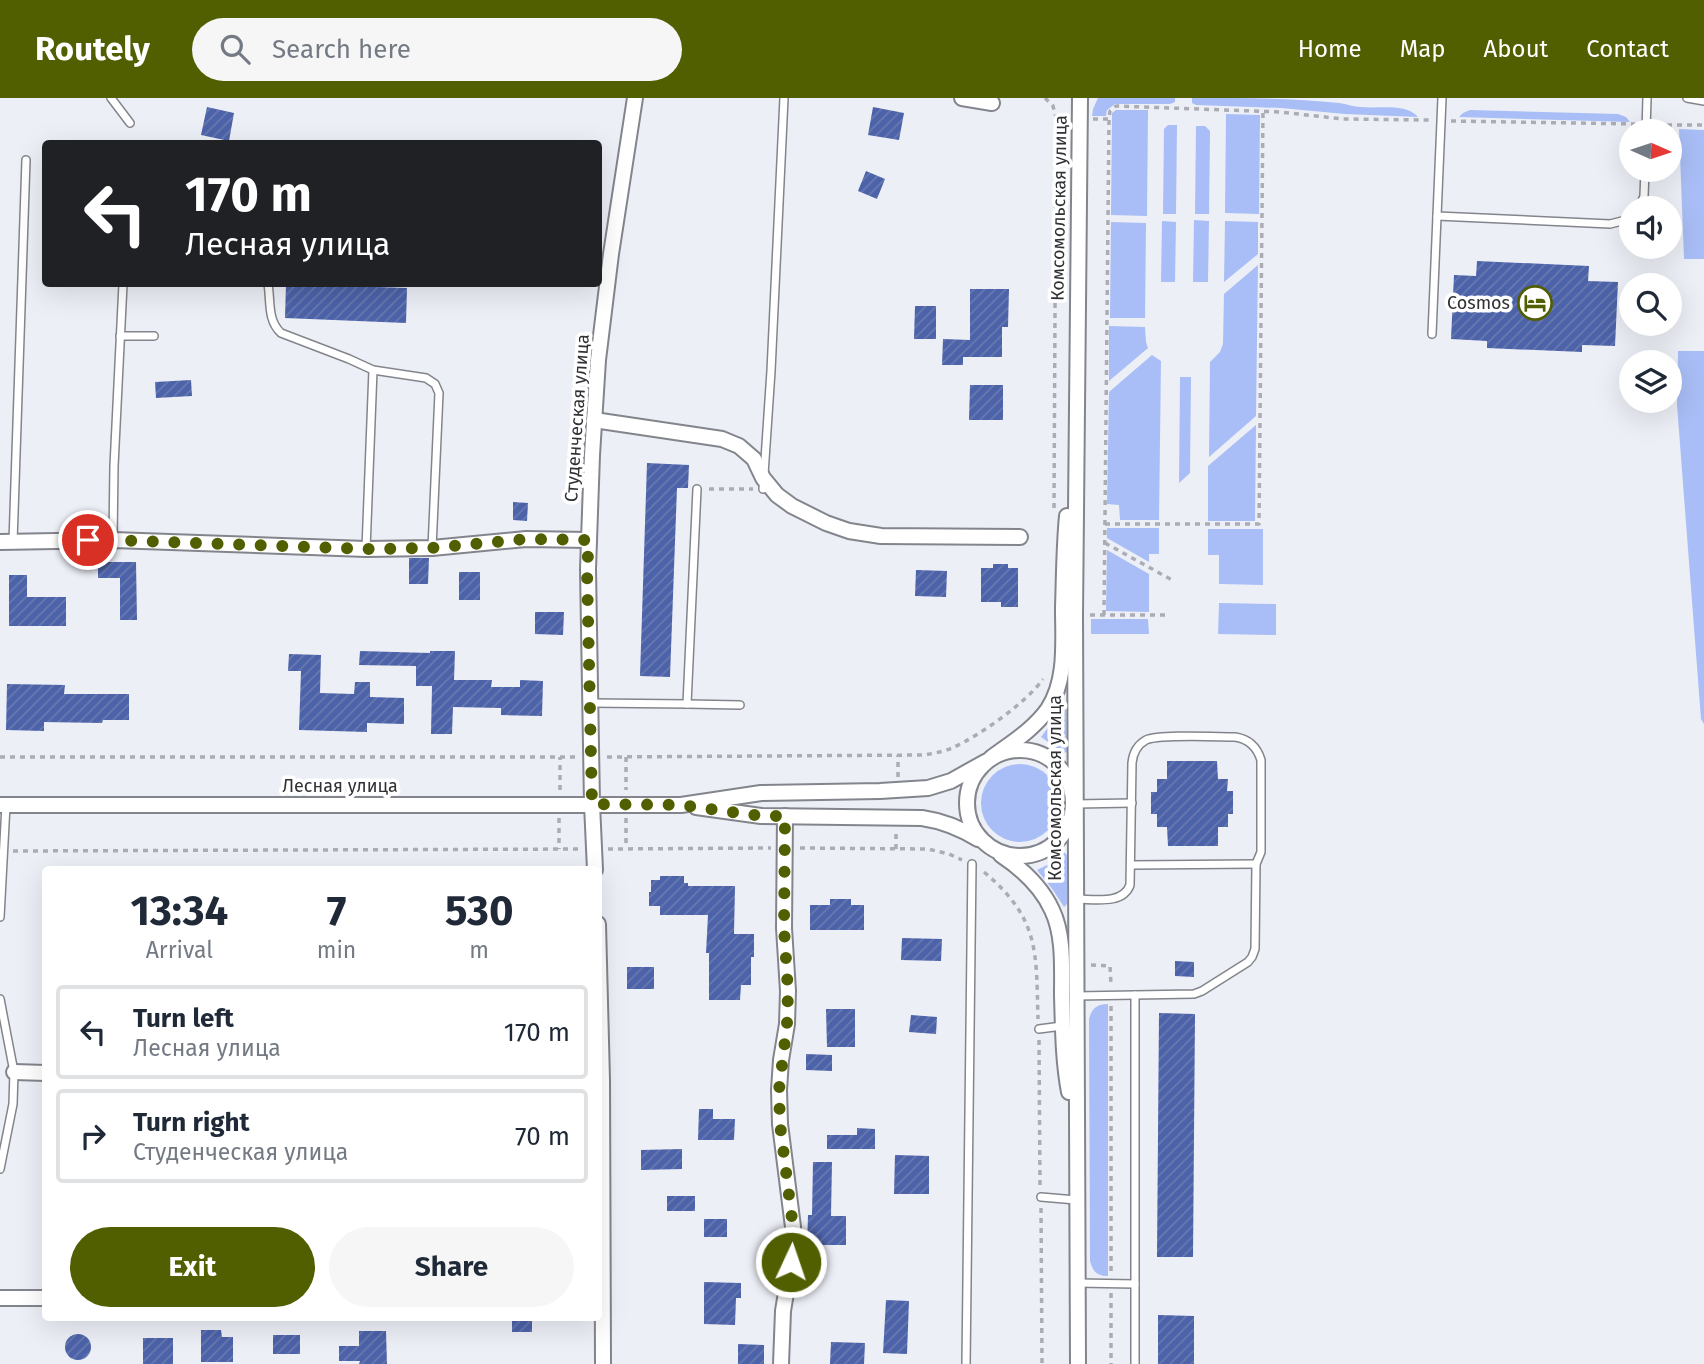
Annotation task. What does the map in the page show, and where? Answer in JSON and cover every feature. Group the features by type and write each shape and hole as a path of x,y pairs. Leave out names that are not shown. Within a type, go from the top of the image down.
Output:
{"street":[{"name":"Студенческая улица","path":"595,866 587,569 594,420 598,360 611,254 635,98"},
{"path":"962,98 992,103"},
{"name":"Комсомольская улица","path":"1077,1364 1073,803 1080,98"},
{"path":"594,420 722,439 739,446 754,459 763,484 777,495 792,506 849,531 881,536 1020,537"},
{"name":"Комсомольская улица","path":"988,760 1034,725 1048,708 1058,686 1063,657 1064,541 1075,445"},
{"path":"7,542 113,540 366,549 432,548 526,539 589,540"},
{"path":"1018,749 1045,756 1057,764 1069,782 1073,803 1072,817 1055,844 1029,856 1018,856 1004,854 990,847 978,836 968,817 966,800 971,782 988,760 1000,753 1018,749"},
{"name":"Лесная улица","path":"681,805 761,793 928,788 964,775 988,760"},
{"name":"Лесная улица","path":"3,805 681,805 761,816 932,819 957,827 990,847"},
{"path":"781,1364 783,1311 791,1262 793,1227 780,1124 779,1090 788,991 784,928 785,816"},
{"name":"Комсомольская улица","path":"990,847 1009,860 1038,888 1052,910 1058,929 1063,1058 1076,1131"},
{"path":"14,1072 42,1073"},
{"path":"0,1298 42,1298"},
{"path":"601,1321 603,1364"}],"lane":[{"path":"111,98 130,123"},
{"path":"763,484 771,371 783,98"},
{"path":"1432,334 1442,98"},
{"path":"1646,119 1647,98"},
{"path":"1687,98 1704,102"},
{"path":"7,542 26,160"},
{"path":"1437,216 1619,222"},
{"path":"113,540 123,287"},
{"path":"268,287 271,319 281,333 373,370 426,378 435,384 439,393 432,548"},
{"path":"120,336 154,336"},
{"path":"366,549 373,370"},
{"path":"687,704 696,489"},
{"path":"591,703 740,705"},
{"path":"1075,899 1120,898 1128,891 1133,755 1141,743 1160,737 1236,737 1246,740 1256,749 1261,760 1261,852 1256,864 1255,949 1252,957 1194,994 1076,996"},
{"path":"1073,803 1132,803"},
{"path":"0,917 4,851 3,805"},
{"path":"966,1364 972,864"},
{"path":"1130,865 1256,864"},
{"path":"1135,995 1135,1364"},
{"path":"0,999 14,1072 12,1104 0,1169"},
{"path":"1039,1029 1063,1026"},
{"path":"1041,1197 1076,1200"},
{"path":"1077,1283 1135,1284"}],"path":[{"path":"1045,98 1053,106 1056,118 1054,519"},
{"path":"1104,615 1110,111 1116,106 1280,111 1343,119 1619,127"},
{"path":"1105,524 1259,524 1263,111"},
{"path":"1056,118 1109,119"},
{"path":"1682,126 1704,125"},
{"path":"696,489 763,484"},
{"path":"1105,543 1172,580"},
{"path":"1074,615 1167,615"},
{"path":"0,757 925,755 953,748 1022,703 1045,673"},
{"path":"4,851 928,849 972,864 999,885 1020,911 1033,939 1035,951 1039,1029 1042,1364"},
{"path":"1075,965 1110,966 1111,1364"}],"shaded area":[{"path":"1098,98 1175,98 1175,102 1115,104 1107,110 1106,116 1092,116"},
{"path":"1192,98 1321,101 1358,107 1399,108 1418,117 1196,105 1192,103"},
{"path":"1116,110 1148,110 1147,216 1111,215 1112,113"},
{"path":"1470,110 1618,114 1628,119 1619,119 1619,122 1459,117"},
{"path":"1226,114 1260,115 1259,214 1225,213"},
{"path":"1168,125 1177,125 1176,214 1163,214 1164,129"},
{"path":"1196,126 1205,126 1210,131 1209,214 1195,214"},
{"path":"1682,129 1704,130 1704,259 1684,259"},
{"path":"1194,220 1209,221 1208,282 1193,282"},
{"path":"1162,221 1176,222 1175,282 1161,282"},
{"path":"1225,221 1258,222 1258,254 1224,282"},
{"path":"1111,222 1146,223 1145,318 1110,318"},
{"path":"1258,265 1256,416 1209,457 1210,362 1220,352 1223,344 1224,294"},
{"path":"1109,326 1145,327 1148,348 1109,381"},
{"path":"1682,351 1704,351 1704,724 1701,719 1678,413 1682,413"},
{"path":"1152,355 1161,361 1159,520 1120,520 1119,505 1107,504 1109,392"},
{"path":"1180,377 1191,377 1190,473 1179,483"},
{"path":"1256,425 1255,521 1208,521 1208,466"},
{"path":"1107,528 1159,528 1159,554 1149,554 1149,562 1107,538"},
{"path":"1208,529 1263,529 1263,585 1219,584 1219,555 1208,555"},
{"path":"1107,550 1149,574 1149,612 1106,611"},
{"path":"1219,603 1276,604 1276,635 1218,634"},
{"path":"1091,619 1148,619 1149,634 1091,634"},
{"path":"1066,703 1067,752 1064,753 1041,737"},
{"path":"1020,764 1035,767 1047,776 1056,788 1059,803 1056,818 1047,830 1035,839 1020,842 1005,839 993,830 984,818 981,803 984,788 993,776 1005,767"},
{"path":"1064,852 1067,855 1067,904 1064,907 1037,870"},
{"path":"1108,1004 1108,1276 1096,1273 1090,1261 1089,1019 1096,1007"}],"building":[{"path":"207,107 234,113 229,140 201,135"},
{"path":"873,107 904,113 899,140 868,135"},
{"path":"866,171 885,179 877,199 858,191"},
{"name":"Cosmos","path":"1477,261 1589,266 1588,281 1618,282 1615,346 1582,345 1582,352 1487,348 1487,341 1451,339 1454,275 1476,276"},
{"path":"286,287 407,288 406,323 285,318"},
{"path":"970,289 1009,289 1008,327 1002,327 1002,357 963,357 963,365 942,365 943,339 970,340"},
{"path":"915,306 936,306 936,339 914,339"},
{"path":"191,380 192,396 156,398 155,382"},
{"path":"970,385 1003,385 1003,420 969,420"},
{"path":"647,463 689,465 688,488 677,488 670,677 640,676"},
{"path":"513,502 528,503 527,521 513,520"},
{"path":"409,558 429,558 428,584 409,584"},
{"path":"98,562 136,562 137,620 120,620 120,578 98,578"},
{"path":"993,564 1008,564 1008,568 1018,568 1018,607 1001,607 1001,602 981,602 981,568 993,568"},
{"path":"916,570 947,571 946,597 915,596"},
{"path":"459,572 480,572 480,600 459,600"},
{"path":"9,575 27,575 27,597 66,597 66,626 9,626"},
{"path":"535,612 564,612 563,635 535,634"},
{"path":"360,651 455,651 454,680 492,680 491,687 520,687 520,680 543,681 542,716 501,715 501,708 453,707 452,734 431,734 432,686 416,686 416,666 359,665"},
{"path":"289,654 321,655 320,693 354,694 355,682 370,682 370,697 404,698 404,724 367,723 367,732 299,730 301,671 288,671"},
{"path":"7,684 65,685 64,694 129,694 129,720 103,720 102,723 44,722 44,731 6,730"},
{"path":"1167,761 1217,761 1218,779 1228,779 1227,791 1233,791 1233,814 1228,814 1228,827 1218,827 1218,846 1168,846 1167,827 1157,827 1157,814 1151,814 1151,792 1157,792 1157,779 1167,779"},
{"path":"660,876 684,876 684,883 688,883 688,886 735,886 734,934 754,934 751,985 741,985 740,1000 709,1000 709,953 706,953 708,915 660,915 660,906 649,906 649,892 651,880 660,880"},
{"path":"830,899 851,899 851,905 864,905 864,930 810,930 810,905 830,905"},
{"path":"902,938 942,939 941,961 901,960"},
{"path":"1175,961 1194,962 1194,977 1175,976"},
{"path":"627,967 654,967 654,989 627,989"},
{"path":"826,1009 855,1009 855,1047 827,1047"},
{"path":"1159,1013 1195,1014 1193,1257 1157,1257"},
{"path":"911,1015 937,1017 936,1034 909,1032"},
{"path":"806,1054 832,1055 832,1071 806,1070"},
{"path":"699,1109 713,1109 713,1119 735,1119 734,1140 698,1140"},
{"path":"857,1128 875,1129 875,1149 827,1149 827,1135 857,1135"},
{"path":"682,1149 682,1169 641,1170 641,1150"},
{"path":"895,1155 929,1156 929,1194 894,1194"},
{"path":"813,1162 832,1162 831,1216 846,1216 846,1245 807,1245 808,1215 812,1215"},
{"path":"667,1196 695,1196 695,1211 667,1211"},
{"path":"704,1219 727,1219 727,1237 704,1237"},
{"path":"704,1282 741,1283 741,1298 736,1298 735,1325 704,1324"},
{"path":"886,1300 909,1301 907,1354 883,1353"},
{"path":"1158,1315 1194,1316 1194,1364 1158,1364"},
{"path":"512,1321 532,1321 532,1332 512,1332"},
{"path":"201,1330 221,1330 222,1337 233,1337 233,1362 201,1362"},
{"path":"359,1331 386,1331 387,1364 339,1361 339,1346 359,1346"},
{"path":"78,1334 87,1338 91,1347 87,1356 78,1360 69,1356 65,1347 69,1338"},
{"path":"273,1335 300,1335 300,1354 273,1354"},
{"path":"143,1338 173,1338 173,1364 143,1364"},
{"path":"831,1342 865,1343 864,1364 830,1364"},
{"path":"738,1344 764,1345 764,1364 738,1364"}],"place":[{"name":"Cosmos","path":"1535,303"}],"route":[{"path":"88,540 366,549 457,547 526,539 589,540 587,569 592,804 681,805 761,816 785,816 784,928 788,991 779,1090 780,1124 793,1227 791,1262"}]}
